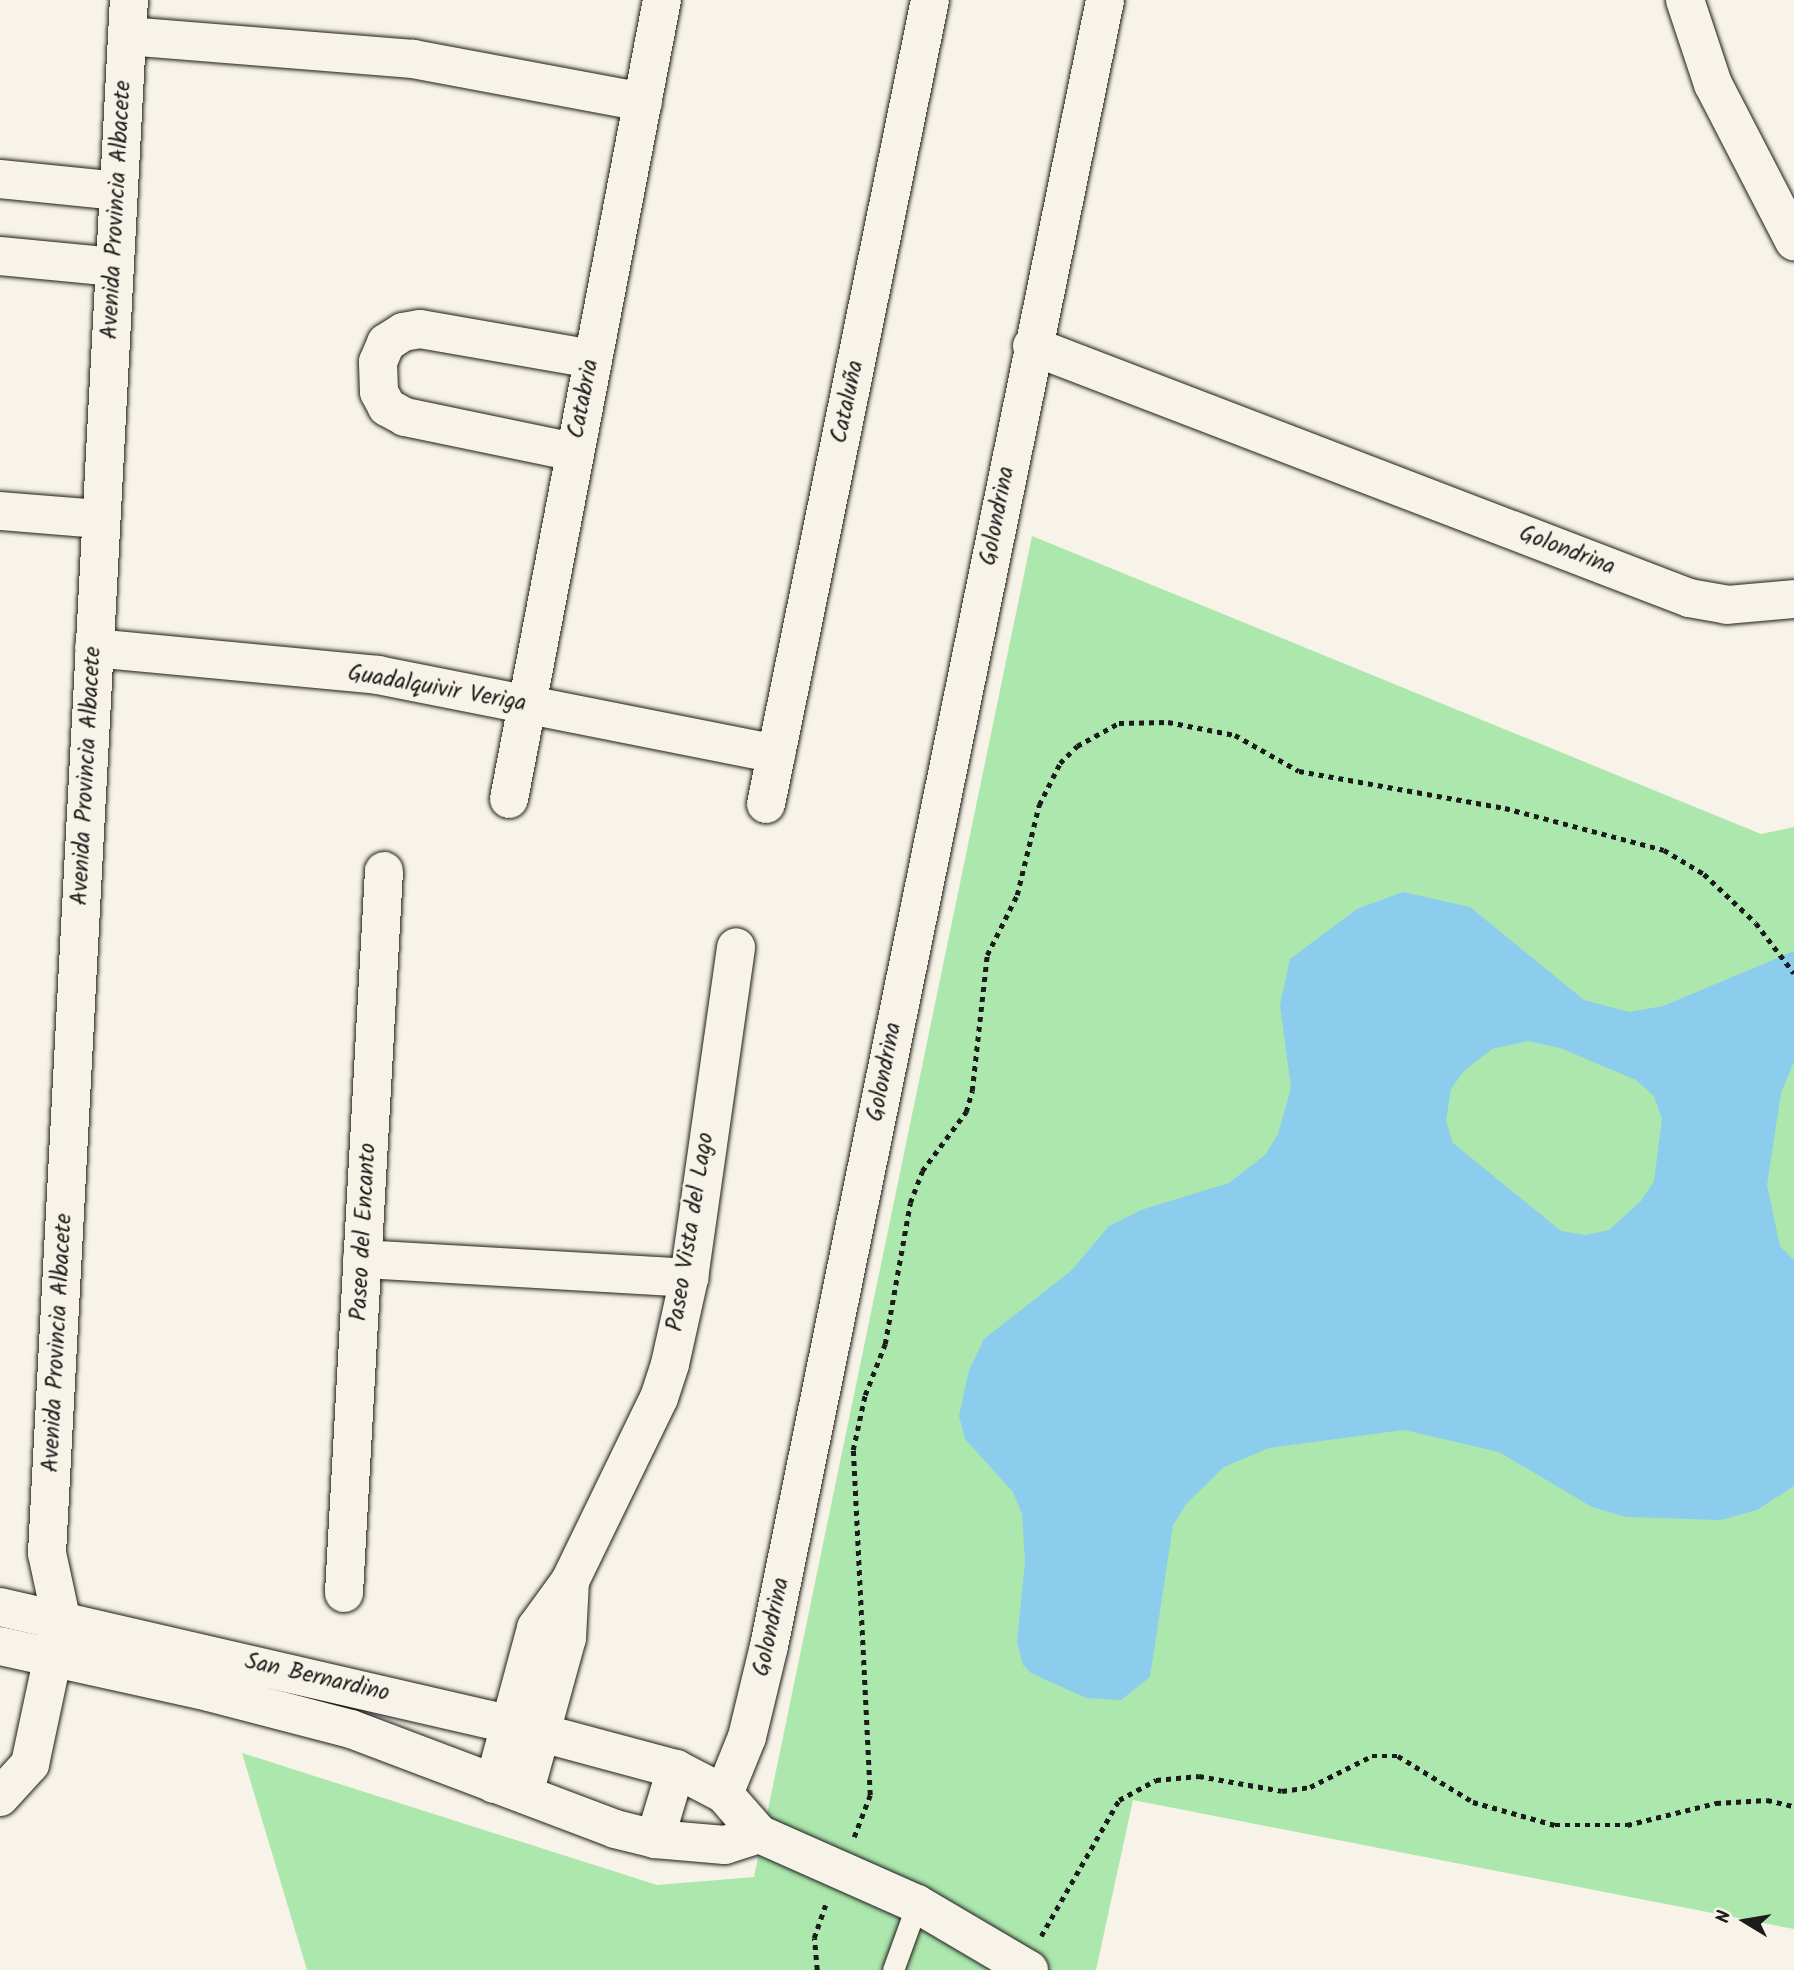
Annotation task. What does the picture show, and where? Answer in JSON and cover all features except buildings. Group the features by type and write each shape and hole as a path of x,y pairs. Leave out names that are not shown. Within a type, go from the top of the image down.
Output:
{"street":[{"name":"Catabria","path":"509,799 662,0"},
{"name":"Cataluña","path":"766,804 930,0"},
{"name":"Golondrina","path":"724,1794 747,1737 769,1646 1032,346 1105,0"},
{"path":"1685,0 1713,84 1794,241"},
{"path":"128,18 401,58 643,102"},
{"name":"Avenida Provincia Albacete","path":"0,1797 30,1764 61,1618 47,1553 99,519 128,18"},
{"path":"0,179 118,191"},
{"path":"0,256 114,267"},
{"path":"574,452 405,417 387,407 379,392 378,362 386,343 403,332 420,329 592,359"},
{"name":"Golondrina","path":"1032,346 1689,598 1727,605 1794,599"},
{"path":"0,511 99,519"},
{"name":"Guadalquivir Veriga","path":"94,648 378,675 776,754"},
{"name":"Paseo del Encanto","path":"344,1593 384,871"},
{"name":"Paseo Vista del Lago","path":"509,1789 525,1728 536,1628 570,1581 659,1398 689,1278 736,947"},
{"path":"362,1259 689,1278"},
{"name":"Avenida Provincia Albacete","path":"2,1654 6,1608 47,1553"},
{"name":"San Bernardino","path":"6,1608 61,1618 525,1728 676,1769 724,1794"},
{"name":"San Bernardino","path":"2,1654 53,1657 351,1729 615,1829 655,1839 725,1845 759,1834"},
{"path":"655,1839 676,1769"},
{"path":"724,1794 759,1834 917,1904 1026,1969"}],"lane":[{"path":"893,1970 917,1904"}],"path":[{"path":"817,1970 814,1938 870,1795 853,1450 865,1395 885,1344 910,1203 922,1171 966,1112 972,1091 987,954 1017,895 1039,805 1060,763 1077,747 1119,723 1168,722 1235,735 1299,771 1506,808 1664,850 1704,874 1756,923 1794,973"},
{"path":"1026,1969 1119,1800 1156,1780 1199,1776 1282,1791 1310,1787 1371,1756 1398,1756 1473,1802 1555,1825 1627,1825 1716,1803 1767,1800 1794,1805"}],"green space":[{"path":"1032,536 1761,834 1794,827 1794,1929 1133,1800 1096,1970 307,1970 242,1753 657,1885 754,1877"}],"water":[{"path":"1403,892 1470,907 1584,1000 1629,1012 1663,1006 1794,951 1794,1062 1781,1093 1767,1185 1780,1246 1794,1260 1794,1486 1757,1510 1721,1520 1626,1517 1592,1507 1499,1452 1404,1430 1269,1448 1224,1467 1187,1503 1173,1525 1150,1677 1121,1700 1086,1698 1031,1673 1023,1665 1017,1642 1025,1561 1022,1514 1013,1492 965,1439 959,1416 969,1370 984,1339 1072,1270 1109,1226 1141,1210 1229,1183 1265,1155 1278,1134 1291,1088 1280,1005 1290,959 1357,909","holes":["1528,1041 1560,1048 1636,1080 1654,1096 1662,1119 1654,1181 1641,1201 1609,1230 1585,1235 1561,1231 1453,1143 1446,1121 1451,1089 1464,1071 1492,1049"]}]}
